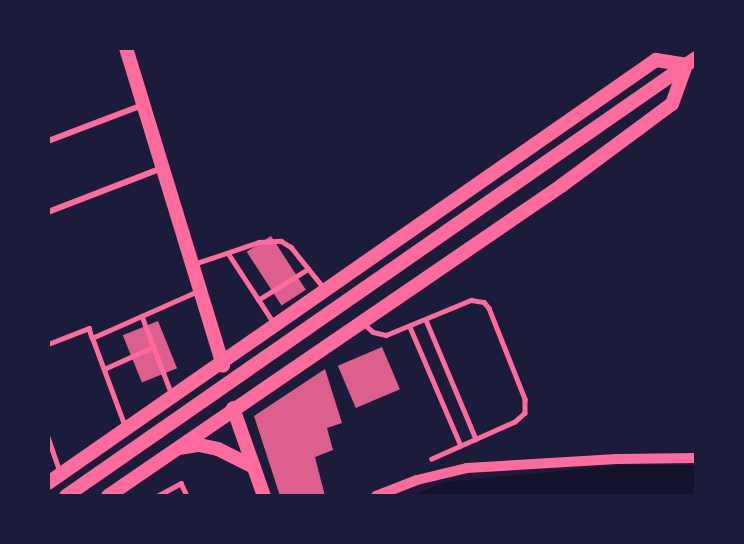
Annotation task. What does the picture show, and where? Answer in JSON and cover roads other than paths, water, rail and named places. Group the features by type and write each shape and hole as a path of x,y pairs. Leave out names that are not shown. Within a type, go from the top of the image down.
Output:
{"main road":[{"path":"126,48 202,289 223,365"},
{"path":"48,483 173,396 223,365 326,290 657,60 691,62"},
{"path":"66,496 691,62"},
{"path":"108,496 233,408 363,322 672,104 691,62"},
{"path":"233,408 264,496"},
{"path":"174,449 199,445 218,449 254,467"}],"street":[{"path":"48,141 144,104"},
{"path":"48,212 163,168"},
{"path":"376,496 467,468 617,459 696,458"}],"lane":[{"path":"194,264 274,240 291,247 326,290"},
{"path":"228,253 276,327"},
{"path":"258,300 308,269"},
{"path":"92,338 202,289"},
{"path":"363,322 379,334 410,327 471,300 484,302 489,308 526,408 523,417 432,459"},
{"path":"142,316 173,396"},
{"path":"426,320 476,439"},
{"path":"410,327 461,446"},
{"path":"48,344 89,328 126,430"},
{"path":"104,369 153,347"},
{"path":"48,437 61,475"},
{"path":"157,496 181,483 188,496"}]}
